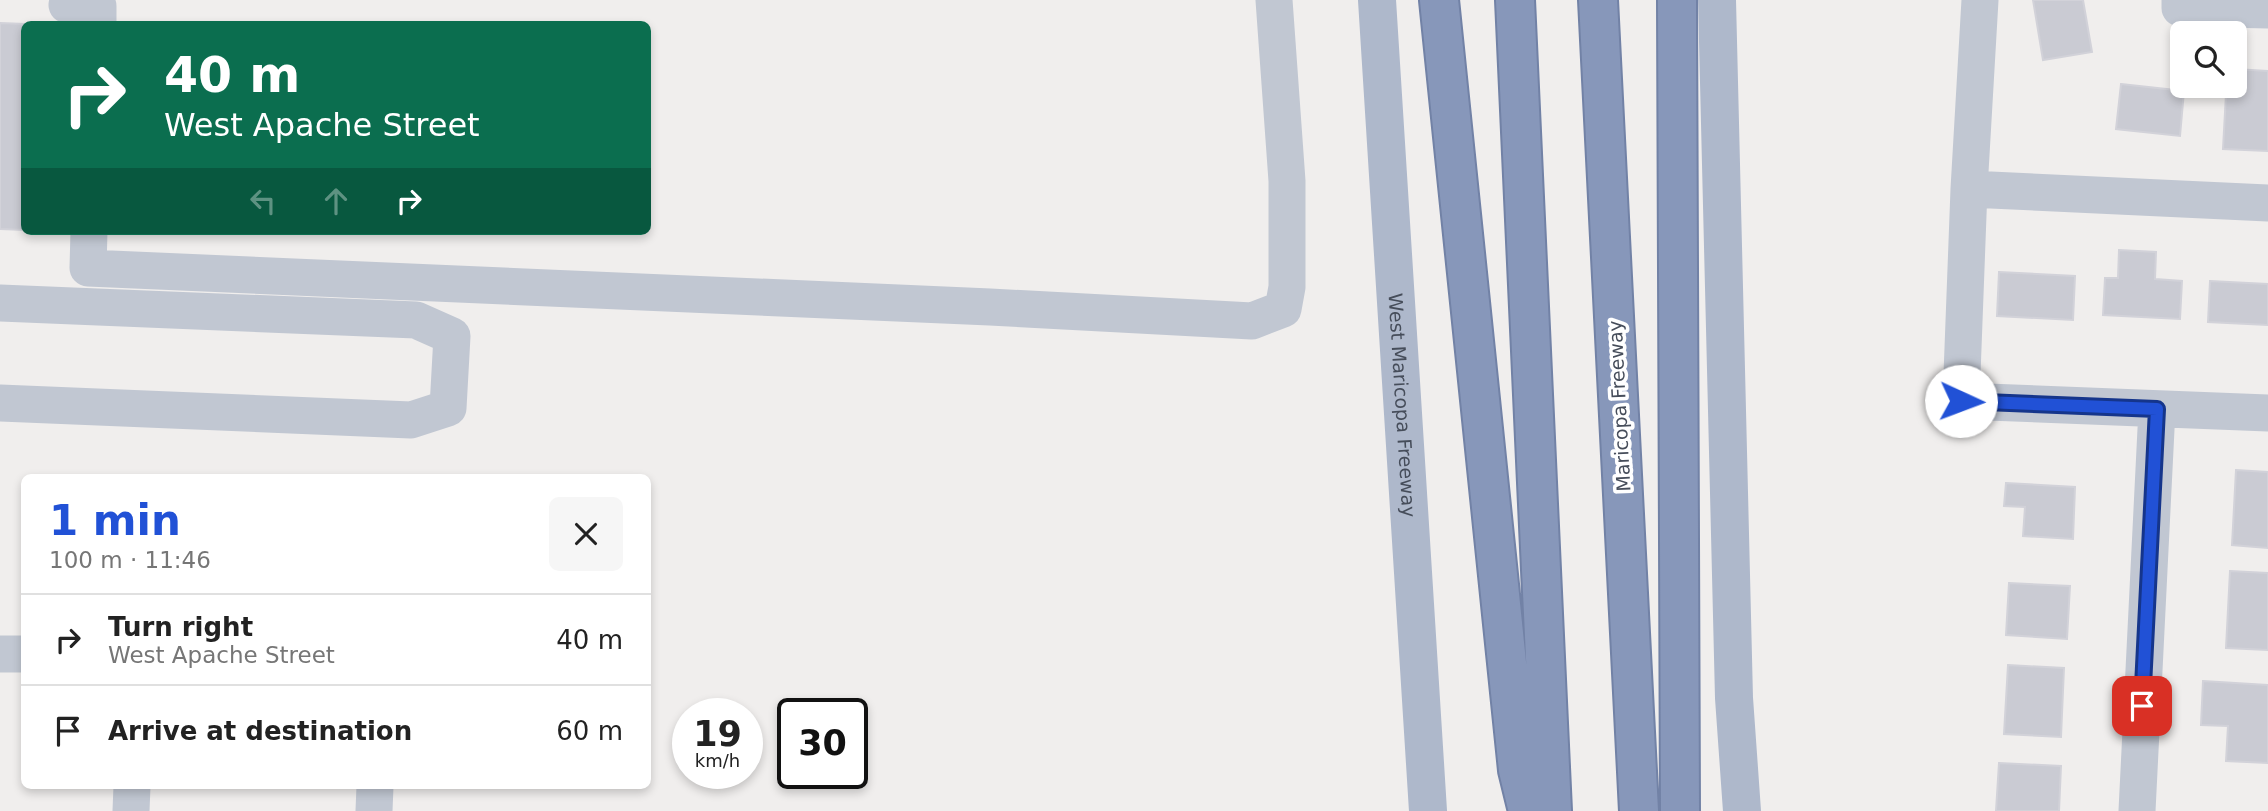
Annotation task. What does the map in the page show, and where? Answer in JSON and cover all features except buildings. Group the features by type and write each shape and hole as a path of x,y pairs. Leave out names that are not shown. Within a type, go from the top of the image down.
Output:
{"highway":[{"path":"1439,0 1518,769 1528,811"},
{"path":"1515,0 1552,811"},
{"name":"Maricopa Freeway","path":"1598,0 1639,811"},
{"path":"1677,0 1680,811"}],"main road":[{"name":"West Maricopa Freeway","path":"1377,0 1428,811"},
{"path":"1717,0 1734,698 1742,811"}],"street":[{"path":"68,0 68,5 98,6 98,21"},
{"path":"89,235 88,268 1252,321 1283,309 1287,287 1287,181 1273,0"},
{"path":"1980,0 1961,401 2268,413"},
{"path":"2180,4 2268,10"},
{"path":"1969,189 2268,203"},
{"path":"0,303 416,320 452,337 448,408 411,420 0,403"},
{"path":"2137,811 2157,409"},
{"path":"0,654 21,654"},
{"path":"131,811 132,789"},
{"path":"374,811 375,789"}],"route":[{"path":"1961,401 2157,409 2142,706"}]}
